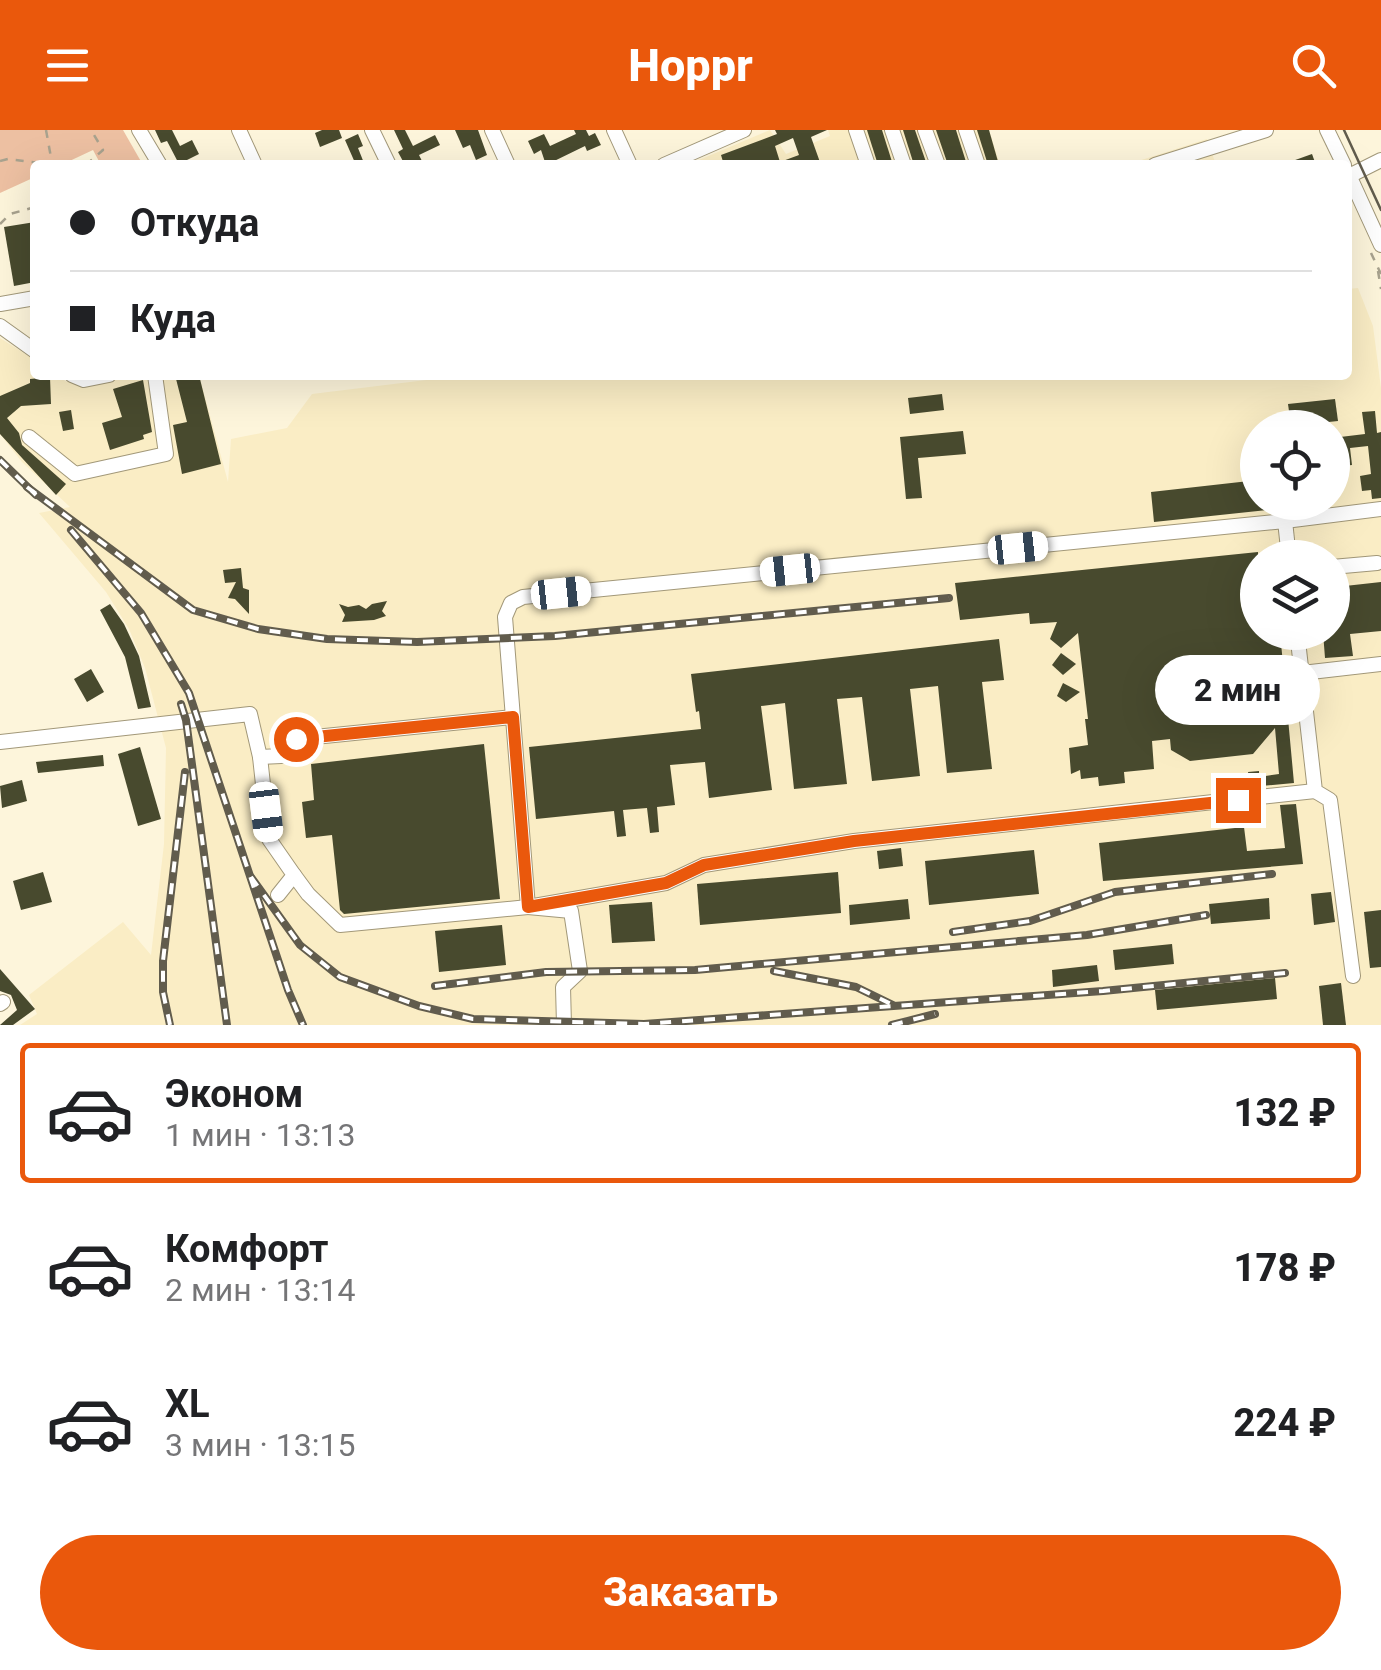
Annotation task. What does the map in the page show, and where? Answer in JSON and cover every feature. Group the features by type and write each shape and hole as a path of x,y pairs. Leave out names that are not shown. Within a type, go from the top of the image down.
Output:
{"street":[{"path":"139,130 157,160"},
{"path":"239,130 253,160"},
{"path":"372,130 387,160"},
{"path":"492,130 506,160"},
{"path":"614,130 628,160"},
{"path":"856,130 866,160"},
{"path":"892,130 902,160"},
{"path":"926,130 936,160"},
{"path":"966,130 976,160"},
{"path":"1327,130 1342,160"},
{"path":"1170,160 1257,131"},
{"path":"675,160 736,132"},
{"path":"1352,169 1381,160"},
{"path":"1352,182 1381,246"},
{"path":"0,304 30,299"},
{"path":"0,326 30,347"},
{"path":"30,437 75,474 166,454 157,380"},
{"path":"528,907 505,618 510,603 523,597 1381,509"},
{"path":"1285,521 1287,540"},
{"path":"1350,565 1377,563"},
{"path":"1300,650 1315,791"},
{"path":"1302,673 1381,664"},
{"path":"0,742 250,714 260,757 269,839 308,894 340,925 528,907 666,883 704,865 854,841 1315,791 1330,800 1353,976"},
{"path":"260,757 281,756 296,739 513,717"},
{"path":"278,895 294,875"},
{"path":"528,907 572,912 580,971 564,987 564,1025"}],"path":[{"path":"46,130 52,160"},
{"path":"91,130 102,150 91,160"},
{"path":"0,162 30,161"},
{"path":"0,224 10,214 30,208"},
{"path":"1377,266 1381,289"}],"shaded area":[{"path":"0,130 123,130 140,160 98,160 93,150 72,160 30,160 30,179 0,193"},
{"path":"770,130 786,154 830,136 828,130 989,130 998,160 699,160"},
{"path":"1207,139 1214,160 1142,160"},
{"path":"1358,288 1373,326 1381,388 1381,1025 20,1025 37,1014 29,995 123,922 151,955 164,844 166,748 145,668 129,629 106,592 39,513 70,507 22,462 0,434 0,338 30,357 30,380 200,380 228,482 231,439 287,428 312,394 426,380 1352,380 1352,289"}],"building":[{"path":"155,130 172,130 180,146 192,140 199,154 177,160 167,141 161,143"},
{"path":"339,130 342,138 320,147 315,133"},
{"path":"394,130 405,130 413,146 435,135 440,145 419,155 422,160 402,160 398,152 403,149"},
{"path":"455,130 478,130 487,155 476,160 470,145 463,148"},
{"path":"574,130 586,130 589,136 595,133 601,145 587,151 585,146 556,160 544,160 541,150 534,154 528,141 544,134 550,146 576,134"},
{"path":"775,130 827,130 811,137 819,160 785,160 799,155 793,138 775,146 779,160 722,160 721,155 777,134"},
{"path":"867,130 882,130 891,160 876,160"},
{"path":"903,130 915,130 925,160 912,160"},
{"path":"936,130 956,130 965,160 946,160"},
{"path":"977,130 989,130 998,160 986,160"},
{"path":"358,134 363,160 354,160 345,140"},
{"path":"30,223 30,283 14,286 4,227"},
{"path":"50,380 51,404 21,406 7,418 19,433 22,445 66,484 56,495 0,434 0,396 30,383"},
{"path":"143,380 152,432 143,435 144,439 110,450 102,423 122,417 113,389"},
{"path":"176,380 200,380 221,464 182,474 173,425 187,422"},
{"path":"942,394 944,410 910,414 908,398"},
{"path":"1335,399 1336,410 1289,410 1288,404"},
{"path":"71,410 74,429 63,431 59,412"},
{"path":"1375,411 1377,433 1381,432 1381,498 1372,499 1371,490 1362,491 1360,476 1371,474 1368,446 1350,448 1350,436 1365,434 1362,412"},
{"path":"963,431 966,454 918,458 922,498 906,499 900,437"},
{"path":"1240,482 1240,513 1154,522 1151,492"},
{"path":"1240,554 1240,650 1282,650 1294,783 1250,787 1248,772 1259,771 1259,777 1279,774 1275,728 1253,754 1190,761 1171,750 1170,739 1152,741 1154,769 1124,772 1125,783 1099,786 1098,777 1081,779 1080,770 1071,774 1069,748 1088,745 1078,633 1061,648 1050,639 1057,622 1030,624 1029,613 960,620 955,583"},
{"path":"241,568 243,588 249,590 249,614 235,599 228,598 236,582 225,583 223,570"},
{"path":"1381,582 1381,631 1350,634 1350,585"},
{"path":"387,601 382,611 386,616 342,622 345,615 339,604 366,609"},
{"path":"110,604 139,656 151,707 138,709 125,657 100,610"},
{"path":"1350,634 1353,656 1325,658 1324,650 1350,650"},
{"path":"999,639 1004,680 982,682 992,769 947,773 938,686 910,689 920,776 872,781 862,697 837,699 847,784 794,789 785,703 761,706 772,790 709,798 705,762 670,765 675,805 657,807 659,832 650,833 647,808 623,810 626,836 617,837 614,811 536,819 529,747 701,729 691,674"},
{"path":"1061,653 1076,664 1063,675 1052,665"},
{"path":"91,669 104,692 87,702 74,679"},
{"path":"1063,683 1080,692 1066,702 1057,696"},
{"path":"484,744 500,899 344,914 340,910 332,835 306,838 302,802 314,800 311,764"},
{"path":"140,747 161,819 138,826 118,754"},
{"path":"103,755 104,766 38,773 36,762"},
{"path":"22,780 27,801 2,808 0,786"},
{"path":"1296,804 1303,864 1103,881 1099,843 1244,827 1247,851 1285,848 1280,805"},
{"path":"901,848 903,866 879,869 877,851"},
{"path":"1034,850 1039,894 929,905 925,861"},
{"path":"43,872 52,902 21,910 13,881"},
{"path":"838,872 841,913 700,925 697,884"},
{"path":"1331,892 1335,922 1314,925 1311,894"},
{"path":"1269,898 1270,919 1211,924 1209,904"},
{"path":"908,899 910,919 850,925 849,905"},
{"path":"652,902 655,941 612,943 609,905"},
{"path":"1381,910 1381,967 1370,968 1364,912"},
{"path":"502,925 506,965 439,972 435,931"},
{"path":"1172,944 1174,964 1115,970 1113,950"},
{"path":"1097,965 1099,981 1053,987 1052,970"},
{"path":"0,969 35,1009 13,1025 0,1025 17,1010 11,995 0,991"},
{"path":"1275,978 1277,999 1157,1010 1155,990"},
{"path":"1341,983 1346,1025 1323,1025 1319,986"}],"tram line":[{"path":"1344,130 1381,210"}],"railway":[{"path":"0,460 36,495"},
{"path":"27,487 193,610 258,629 327,639 417,642 555,636 949,598"},
{"path":"71,530 141,613 189,693 303,1025"},
{"path":"181,704 227,1025"},
{"path":"170,1025 163,992 163,961 185,772"},
{"path":"953,932 1030,921 1115,892 1272,874"},
{"path":"251,877 300,945 340,977 419,1006 473,1019 644,1024 1103,991 1285,973"},
{"path":"435,986 546,972 695,970 1087,935 1206,915"},
{"path":"774,971 856,987 893,1005"},
{"path":"892,1025 935,1014"}],"route":[{"path":"296,739 513,717 528,907 666,883 704,865 854,841 1238,800"}]}
